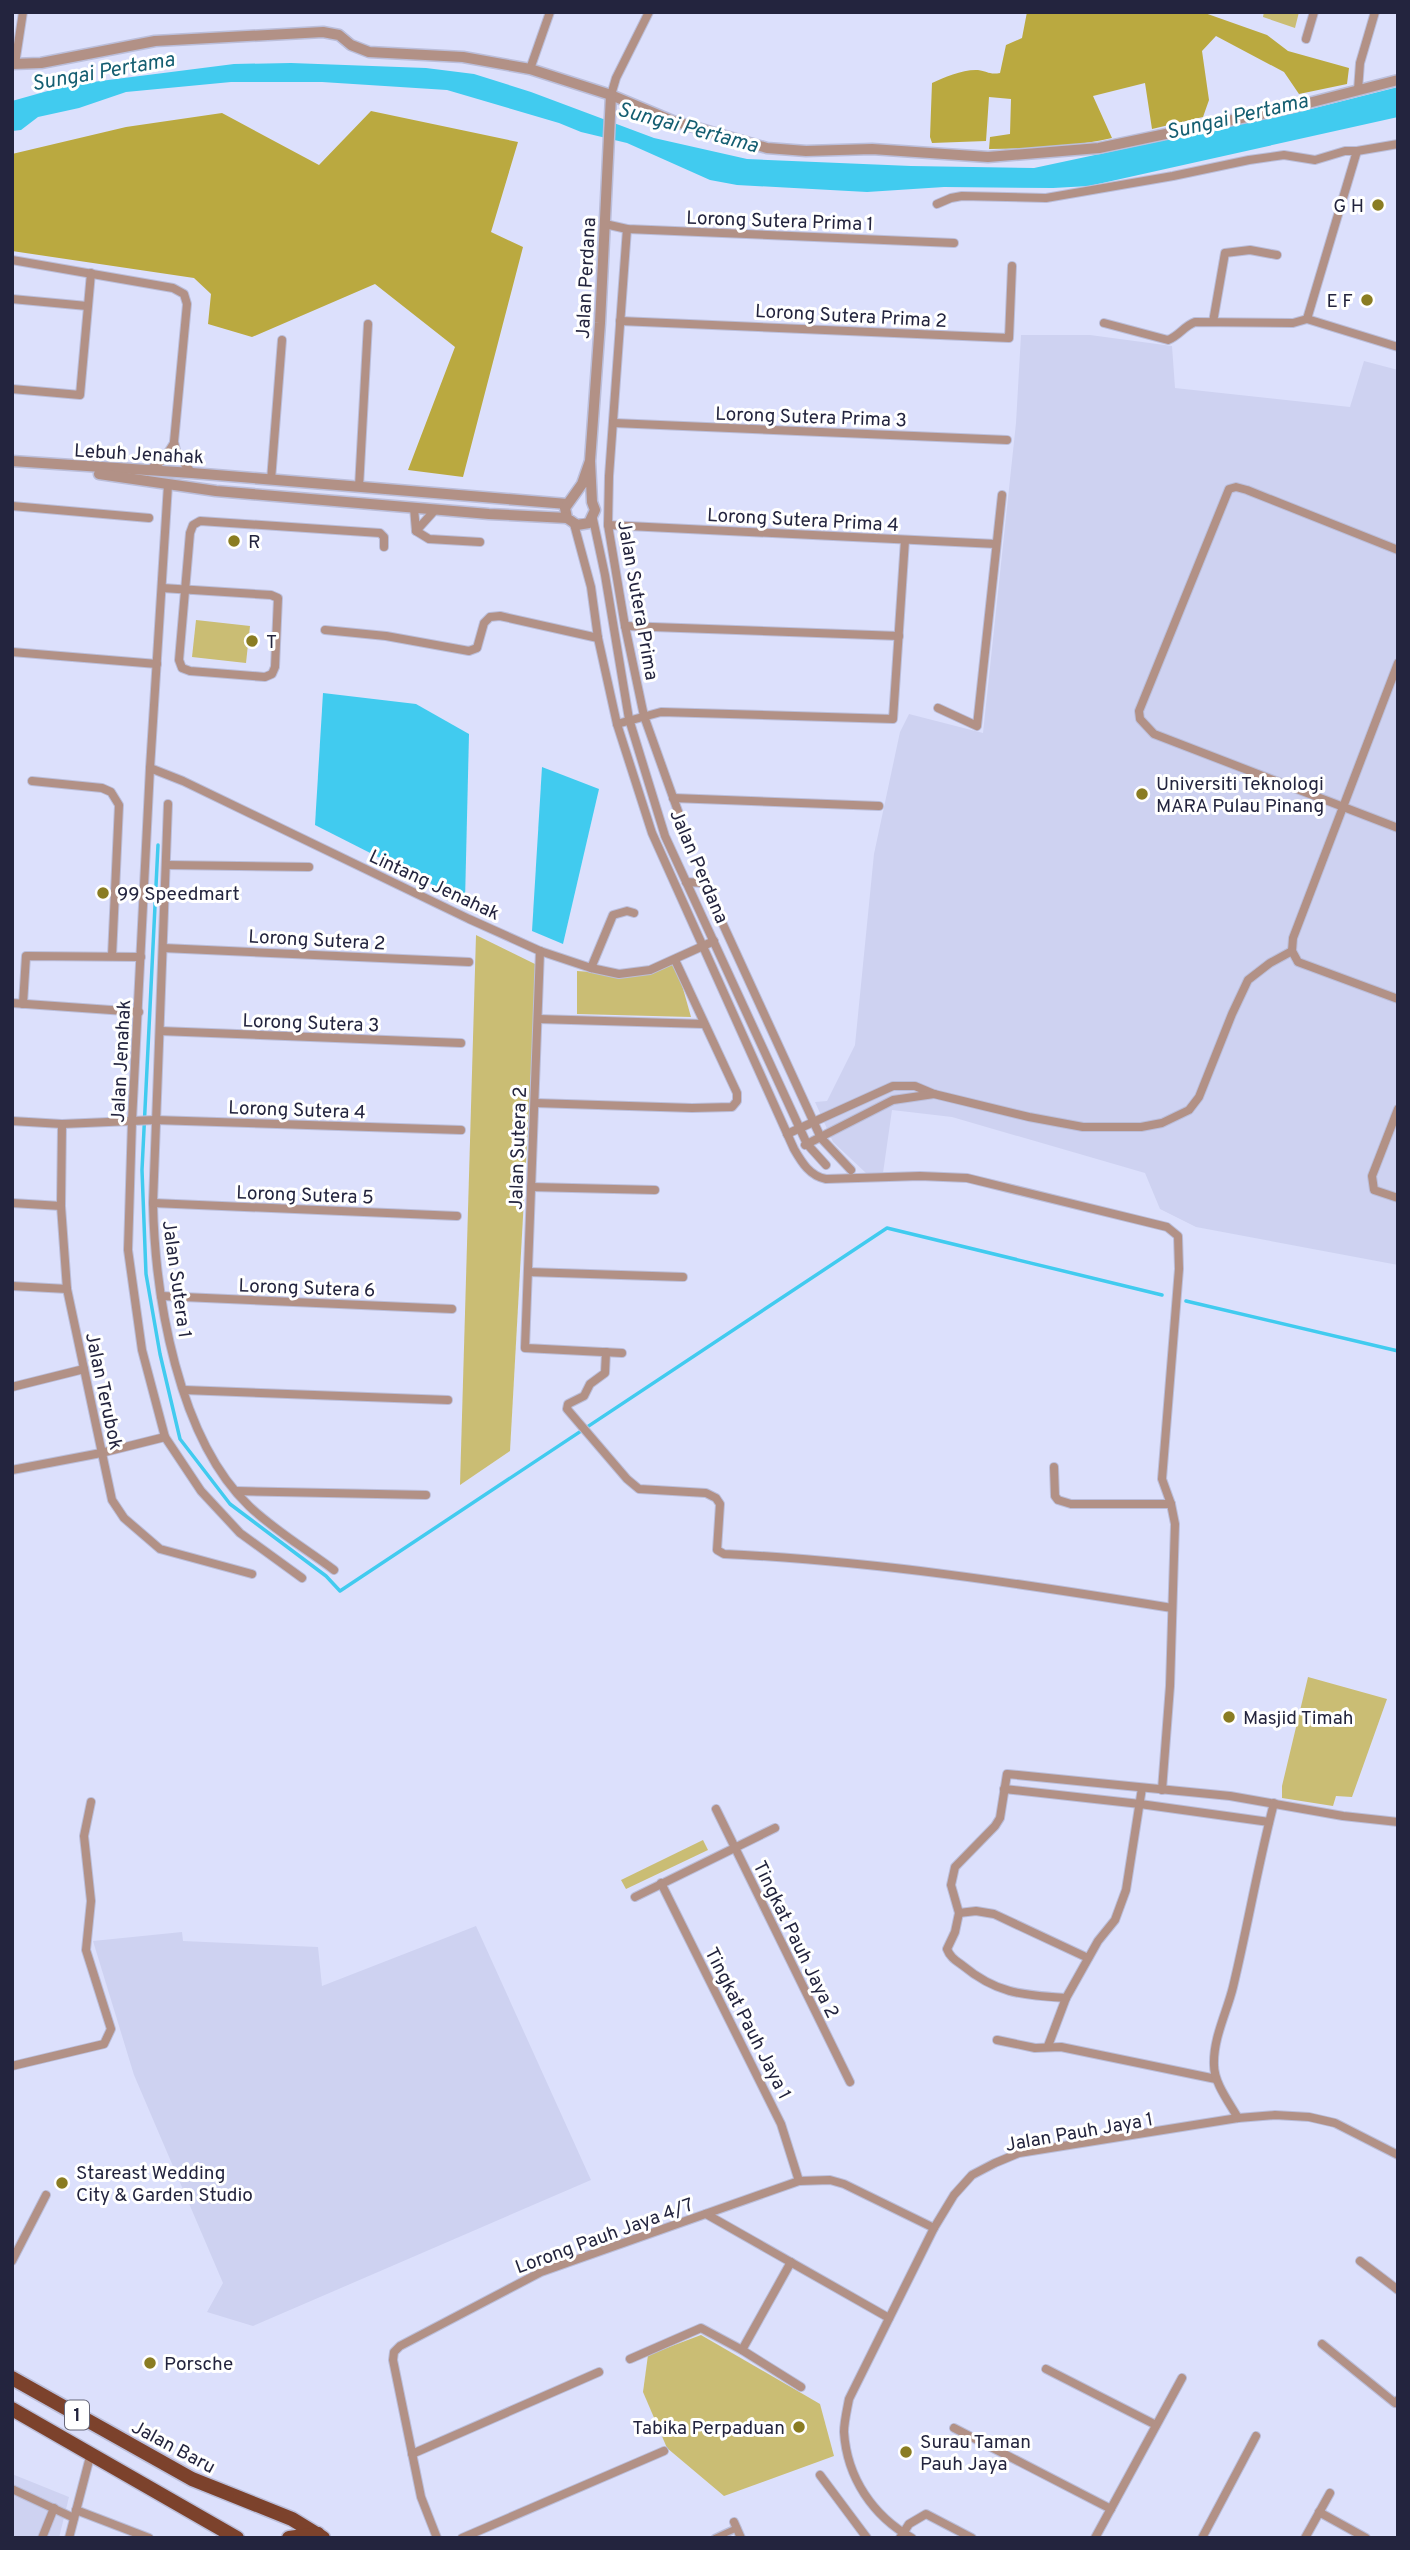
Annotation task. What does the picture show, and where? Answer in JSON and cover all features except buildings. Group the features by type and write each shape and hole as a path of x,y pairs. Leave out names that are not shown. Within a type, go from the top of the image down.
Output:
{"highway":[{"name":"Jalan Baru","path":"12,2378 192,2479 292,2519 320,2536"},
{"name":"1","path":"12,2409 91,2453 224,2534 237,2538"},
{"path":"289,2538 320,2536"}],"street":[{"path":"23,12 14,64 41,63 155,41 323,32 339,36 351,45 369,52 463,57 530,69 611,95 673,121 767,148 806,151 872,149 988,157 1099,148 1289,108 1398,80"},
{"path":"530,69 550,12"},
{"path":"611,95 616,78 649,12"},
{"path":"1306,39 1314,12"},
{"path":"1358,90 1360,62 1375,12"},
{"name":"Jalan Perdana","path":"592,502 590,461 611,95"},
{"path":"937,204 962,196 1046,198 1261,158 1284,155 1315,160 1345,151 1398,144"},
{"path":"1307,319 1357,151"},
{"name":"Lorong Sutera Prima 1","path":"605,223 627,229 954,243"},
{"name":"Jalan Sutera Prima","path":"627,229 608,525 644,716 689,842"},
{"path":"1213,322 1225,253 1250,250 1277,255"},
{"path":"12,260 173,288 184,294 187,304 174,442 177,454 192,473"},
{"name":"Lorong Sutera Prima 2","path":"620,321 1009,338 1012,266"},
{"path":"12,389 80,395 90,273"},
{"path":"12,299 88,306"},
{"path":"1104,323 1168,340 1178,336 1187,325 1195,322 1293,323 1307,319 1398,347"},
{"path":"359,487 368,324"},
{"path":"271,481 282,340"},
{"name":"Lorong Sutera Prima 3","path":"614,423 1007,440"},
{"path":"148,471 164,459 174,442"},
{"path":"12,461 55,466"},
{"name":"Jalan Perdana","path":"570,500 590,461"},
{"name":"Lebuh Jenahak","path":"55,466 570,500"},
{"name":"Lebuh Jenahak","path":"55,466 168,485 570,521"},
{"name":"Jalan Jenahak","path":"168,485 150,768 128,1250 142,1350 165,1437 201,1491 240,1532 302,1578"},
{"path":"1398,550 1247,490 1236,487 1229,489 1139,710 1140,719 1154,734 1398,828"},
{"path":"938,708 977,726 1002,495"},
{"path":"582,496 592,502 595,510 593,519 583,525 570,521 570,500 582,496"},
{"path":"12,506 149,518"},
{"path":"414,508 416,531"},
{"path":"416,531 435,510"},
{"name":"Jalan Perdana","path":"593,519 629,719 665,835 807,1144 826,1165"},
{"path":"162,588 184,589 271,595 278,598 275,667 272,674 265,677 190,671 182,667 179,660 184,589 193,525 201,521 380,533 384,537 384,547"},
{"name":"Jalan Perdana","path":"570,521 591,587 598,638 617,724 652,833 787,1134 809,1170 820,1178 967,1178 1167,1227 1174,1231 1179,1245 1179,1269 1162,1479 1171,1504"},
{"name":"Lorong Sutera Prima 4","path":"608,525 996,544"},
{"path":"416,531 429,540 480,542"},
{"path":"617,724 661,712 893,719 905,540"},
{"path":"325,630 386,636 469,650 477,648 484,623 490,617 500,616 598,638"},
{"path":"625,626 899,636"},
{"path":"12,652 157,664"},
{"path":"1398,663 1293,938 1292,951 1298,961 1398,999"},
{"name":"Lintang Jenahak","path":"150,768 183,781 469,919 540,951 591,968 618,974 650,970 714,942"},
{"path":"32,781 103,788 111,792 119,805 112,956"},
{"path":"673,798 878,806"},
{"name":"Jalan Sutera 1","path":"168,804 153,1203 154,1250 170,1343 184,1390 209,1455 249,1506 334,1570"},
{"path":"167,865 309,867"},
{"path":"686,882 704,883 821,1138 851,1170"},
{"path":"591,968 613,915 627,911 634,913"},
{"name":"Lorong Sutera 2","path":"163,948 468,962"},
{"name":"Jalan Sutera 2","path":"540,951 525,1348 606,1352"},
{"path":"787,1134 893,1086 915,1086 934,1094 1028,1117 1083,1127 1141,1128 1177,1117 1189,1110 1199,1097 1248,980 1269,963 1292,951"},
{"path":"23,1004 26,956 141,957"},
{"path":"534,1103 722,1109 732,1107 737,1101 737,1093 675,960"},
{"path":"12,1003 139,1012"},
{"path":"538,1019 704,1024"},
{"name":"Lorong Sutera 3","path":"160,1031 461,1043"},
{"path":"794,1149 821,1138 893,1100 934,1094"},
{"path":"1398,1109 1372,1176 1374,1189 1398,1198"},
{"name":"Lorong Sutera 4","path":"12,1121 62,1124 155,1120 461,1130"},
{"name":"Jalan Terubok","path":"62,1124 61,1206 67,1289 112,1500 124,1518 151,1543 183,1557 252,1574"},
{"path":"531,1187 655,1190"},
{"path":"12,1203 61,1206"},
{"name":"Lorong Sutera 5","path":"153,1203 457,1216"},
{"path":"528,1272 683,1277"},
{"path":"12,1286 67,1289"},
{"name":"Lorong Sutera 6","path":"161,1296 452,1309"},
{"path":"622,1353 606,1352 605,1373 590,1384 584,1396 568,1405 567,1409 626,1479 639,1489 706,1493 716,1498 720,1504 716,1550 724,1554 783,1556 972,1576 1172,1608"},
{"path":"12,1387 84,1369"},
{"path":"184,1390 448,1400"},
{"path":"12,1470 101,1453 165,1437"},
{"path":"1054,1467 1055,1496 1061,1501 1071,1504 1171,1504 1175,1524 1170,1686 1162,1790"},
{"path":"236,1490 426,1495"},
{"path":"1066,1998 999,1989 978,1978 949,1955 947,1949 955,1933 959,1913 951,1885 955,1867 1000,1818 1007,1774 1274,1803 1343,1816 1398,1822"},
{"path":"1048,2046 1066,1998 1098,1941 1115,1920 1126,1890 1142,1788"},
{"path":"1004,1789 1269,1822"},
{"path":"12,2066 104,2044 111,2029 86,1950 91,1901 84,1836 91,1802"},
{"path":"1238,2118 1216,2078 1216,2044 1233,1989 1259,1857 1274,1803"},
{"name":"Tingkat Pauh Jaya 2","path":"716,1809 850,2082"},
{"path":"635,1897 775,1828"},
{"name":"Tingkat Pauh Jaya 1","path":"661,1884 781,2124 799,2180"},
{"path":"959,1913 976,1911 994,1914 1088,1958"},
{"path":"996,2040 1035,2048 1048,2046 1216,2078"},
{"name":"Jalan Pauh Jaya 1","path":"912,2538 902,2535 872,2507 859,2487 849,2459 844,2430 849,2399 934,2228 954,2195 972,2175 1019,2153 1238,2118 1275,2115 1309,2117 1335,2123 1398,2155"},
{"name":"Lorong Pauh Jaya 4/7","path":"437,2538 421,2497 393,2360 394,2352 400,2346 541,2272 799,2180 830,2180 844,2184 934,2228"},
{"path":"12,2261 46,2195"},
{"path":"706,2214 889,2318"},
{"path":"1360,2261 1398,2290"},
{"path":"742,2350 791,2262"},
{"path":"631,2359 701,2328 801,2387"},
{"path":"1321,2344 1396,2402"},
{"path":"1046,2369 1156,2425"},
{"path":"412,2454 599,2372"},
{"path":"1095,2538 1182,2378"},
{"path":"954,2428 1111,2509"},
{"path":"1202,2538 1256,2436"},
{"path":"463,2538 664,2451"},
{"path":"69,2538 91,2453"},
{"path":"820,2475 867,2538"},
{"path":"12,2488 54,2508 149,2538"},
{"path":"1305,2538 1330,2493"},
{"path":"42,2538 54,2508"},
{"path":"1320,2512 1366,2538"},
{"path":"902,2535 909,2524 926,2514 972,2538"},
{"path":"715,2538 736,2525 741,2538"}],"shaded area":[{"path":"1027,12 1202,12 1267,35 1288,51 1349,68 1347,84 1299,94 1284,72 1216,36 1202,51 1209,100 1203,117 1152,129 1145,83 1093,96 1112,138 1051,147 989,149 990,137 1010,134 1011,99 989,97 986,141 932,143 932,83 967,71 1000,73 1006,45 1022,38"},
{"path":"1264,12 1299,12 1295,28 1263,17"},
{"path":"371,111 518,142 491,232 523,247 463,477 408,470 455,347 375,284 252,337 208,324 211,294 194,278 12,251 12,154 126,127 222,113 319,165"},
{"name":"Universiti Teknologi MARA Pulau Pinang","path":"1021,335 1090,335 1172,346 1175,388 1350,407 1364,361 1398,370 1398,1265 1196,1227 1160,1209 1145,1173 952,1117 892,1110 883,1173 866,1173 833,1142 815,1102 827,1101 855,1045 874,854 900,732 909,714 983,733 1016,423"},
{"path":"196,620 250,626 246,663 192,657"},
{"path":"476,935 537,965 510,1451 460,1485"},
{"path":"675,960 691,1017 577,1014 577,971 619,974"},
{"path":"1308,1677 1387,1699 1352,1797 1336,1796 1333,1806 1282,1798 1282,1786"},
{"path":"703,1840 708,1850 626,1889 621,1880"},
{"path":"476,1926 591,2180 253,2326 207,2312 223,2283 134,2075 93,1941 182,1932 183,1941 318,1947 322,1986"},
{"path":"701,2335 820,2404 834,2456 724,2496 667,2448 643,2392 648,2355"},
{"path":"12,2474 69,2497 59,2538 12,2538"}],"water":[{"name":"Sungai Pertama","path":"291,63 426,68 474,74 531,92 654,138 747,159 1034,168 1311,109 1398,87 1398,117 1089,186 944,187 867,192 737,185 710,180 627,143 581,132 447,90 322,82 231,82 126,92 79,108 38,117 21,130 12,131 12,101 69,85 234,64"},
{"path":"323,693 416,704 469,734 465,901 315,825"},
{"path":"542,767 599,789 563,944 532,931"}],"waterway":[{"path":"158,845 142,1170 146,1274 160,1354 180,1439 230,1504 326,1576 340,1591 887,1228 1162,1295"},
{"path":"1186,1301 1398,1351"}],"place":[{"name":"G H","path":"1378,205"},
{"name":"E F","path":"1367,300"},
{"name":"R","path":"234,541"},
{"name":"T","path":"252,641"},
{"name":"Universiti Teknologi MARA Pulau Pinang","path":"1142,794"},
{"name":"99 Speedmart","path":"103,893"},
{"name":"Masjid Timah","path":"1229,1717"},
{"name":"Stareast Wedding City & Garden Studio","path":"62,2183"},
{"name":"Porsche","path":"150,2363"},
{"name":"Tabika Perpaduan","path":"799,2427"},
{"name":"Surau Taman Pauh Jaya","path":"906,2452"}]}
